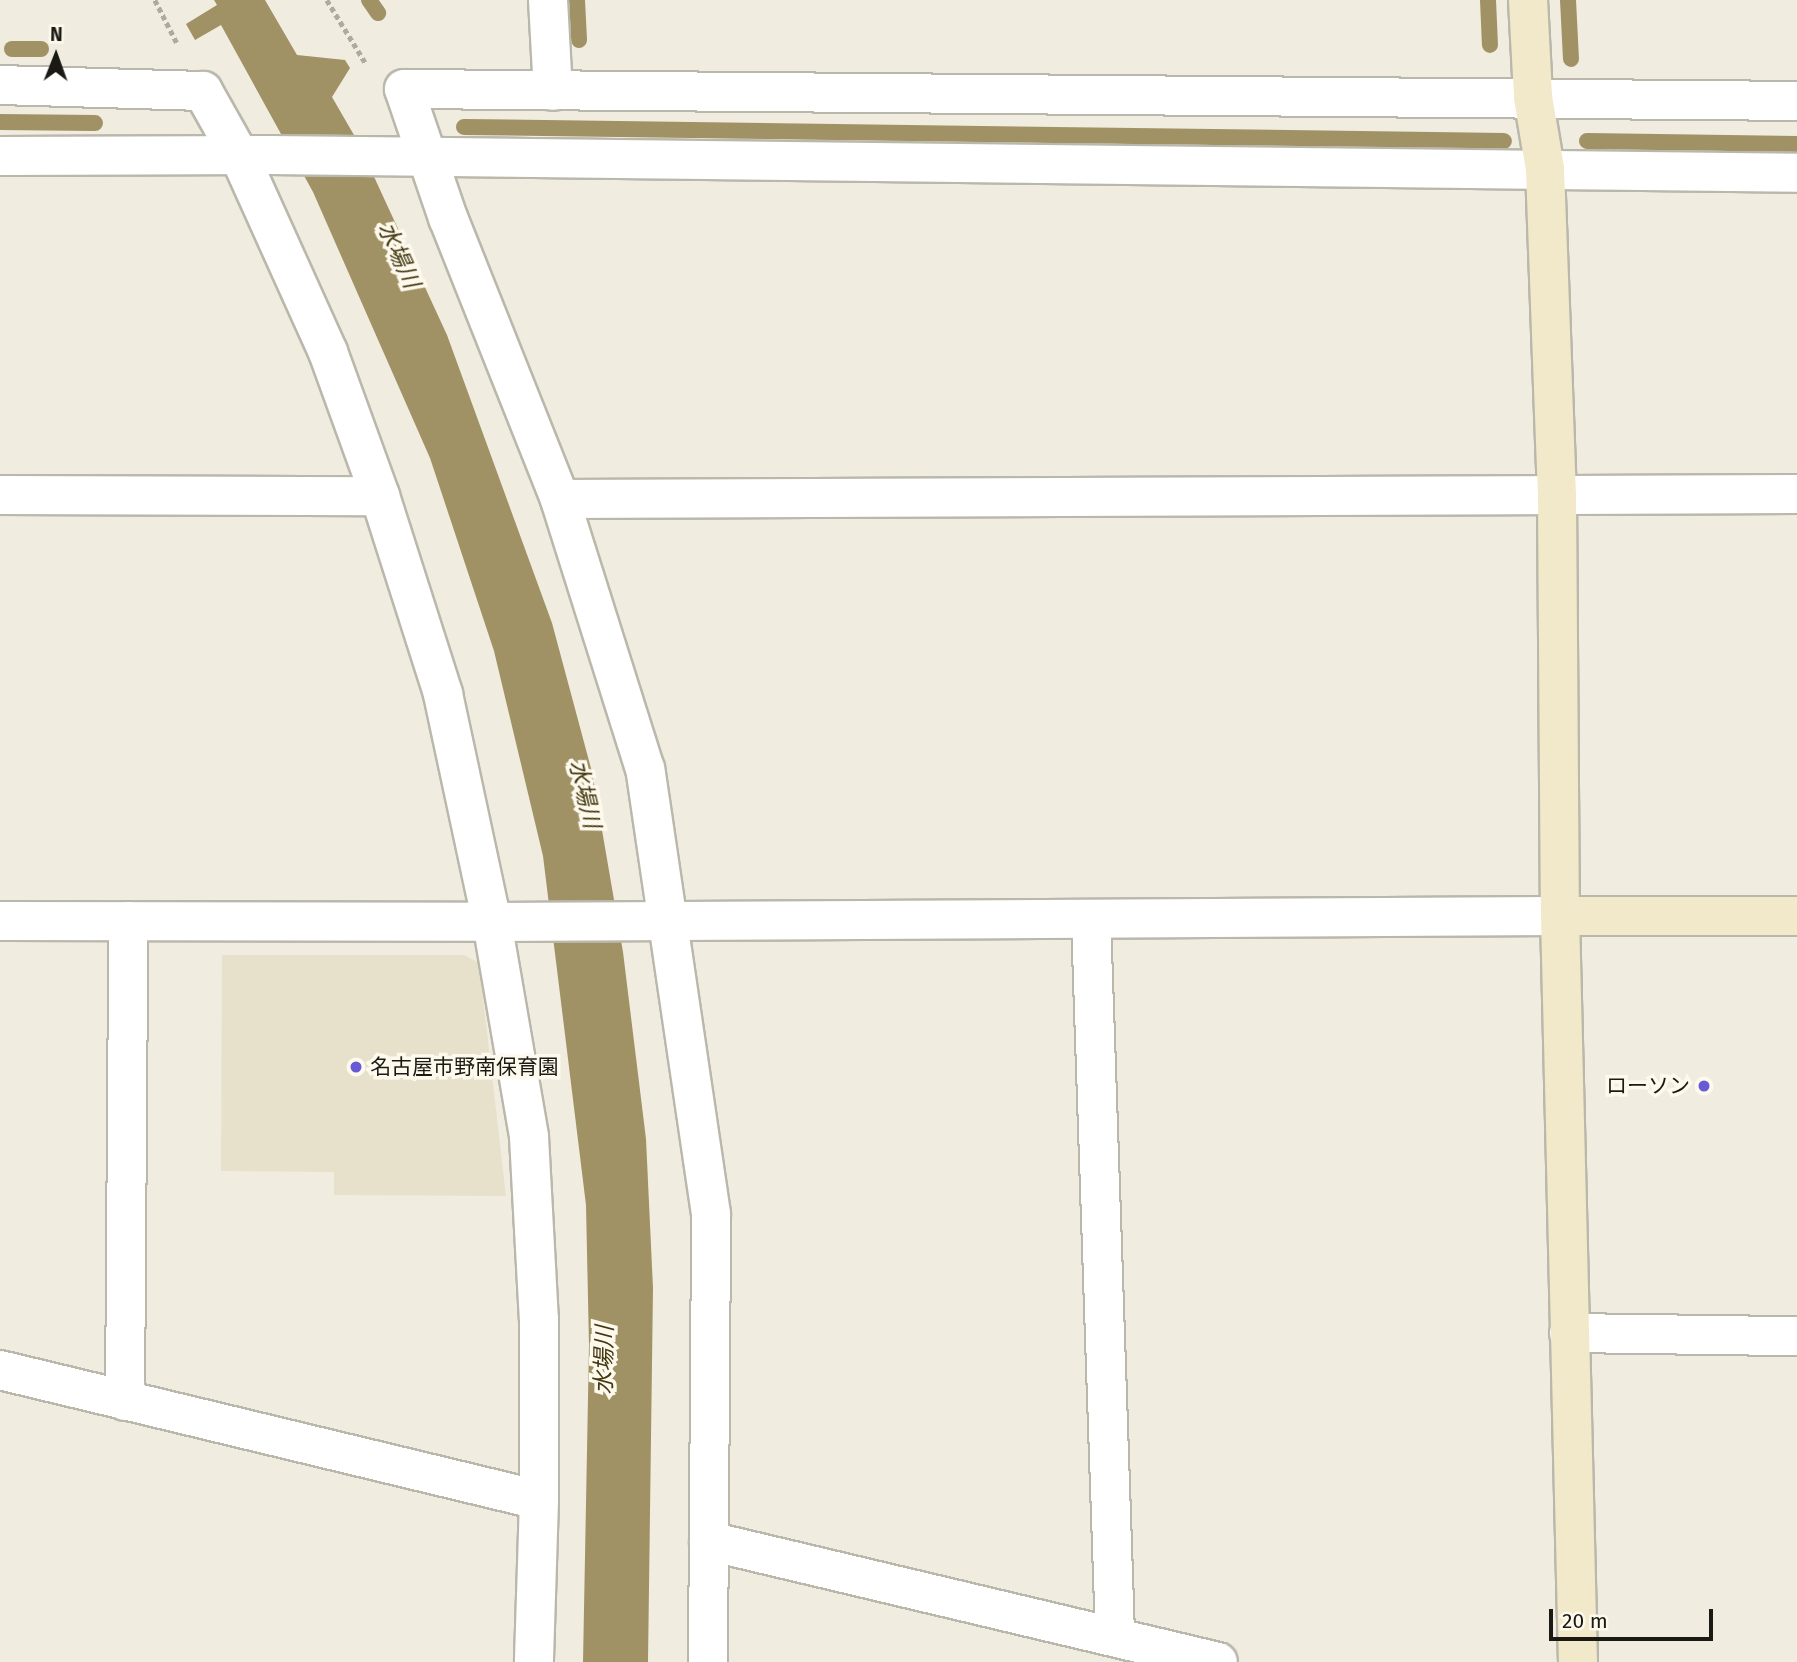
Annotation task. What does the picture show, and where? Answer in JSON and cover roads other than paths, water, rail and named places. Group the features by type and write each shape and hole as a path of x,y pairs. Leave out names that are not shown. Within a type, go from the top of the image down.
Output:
{"street":[{"path":"548,0 553,91"},
{"path":"1528,0 1533,97 1545,169 1557,496 1560,916 1578,1662"},
{"path":"0,85 203,91 255,156 380,496 443,694 498,922 529,1137 539,1319 539,1500 534,1662"},
{"path":"708,1662 711,1214 665,920 645,769 560,499 409,157 404,89 1797,101"},
{"path":"0,156 409,157 1797,173"},
{"path":"560,499 1797,494"},
{"path":"0,495 380,496"},
{"path":"0,921 498,922 1797,916"},
{"path":"1091,919 1115,1636"},
{"path":"125,1401 128,921"},
{"path":"1569,1333 1797,1336"},
{"path":"0,1370 539,1500"},
{"path":"709,1541 1218,1662"}],"water":[{"name":"水場川","path":"214,0 265,0 297,55 345,60 350,68 332,97 358,142 447,335 552,623 592,772 623,952 646,1139 653,1288 648,1662 583,1662 589,1345 586,1205 543,856 494,651 430,458 313,192 221,25 195,40 186,24 217,5"}],"waterway":[{"path":"369,0 378,13"},
{"path":"577,0 579,40"},
{"path":"1488,0 1490,45"},
{"path":"1568,0 1571,59"},
{"path":"12,49 41,49"},
{"path":"0,122 95,123"},
{"path":"464,127 1504,141"},
{"path":"1587,141 1797,144"}],"place":[{"name":"名古屋市野南保育園","path":"356,1067"},
{"name":"ローソン","path":"1704,1086"}]}
